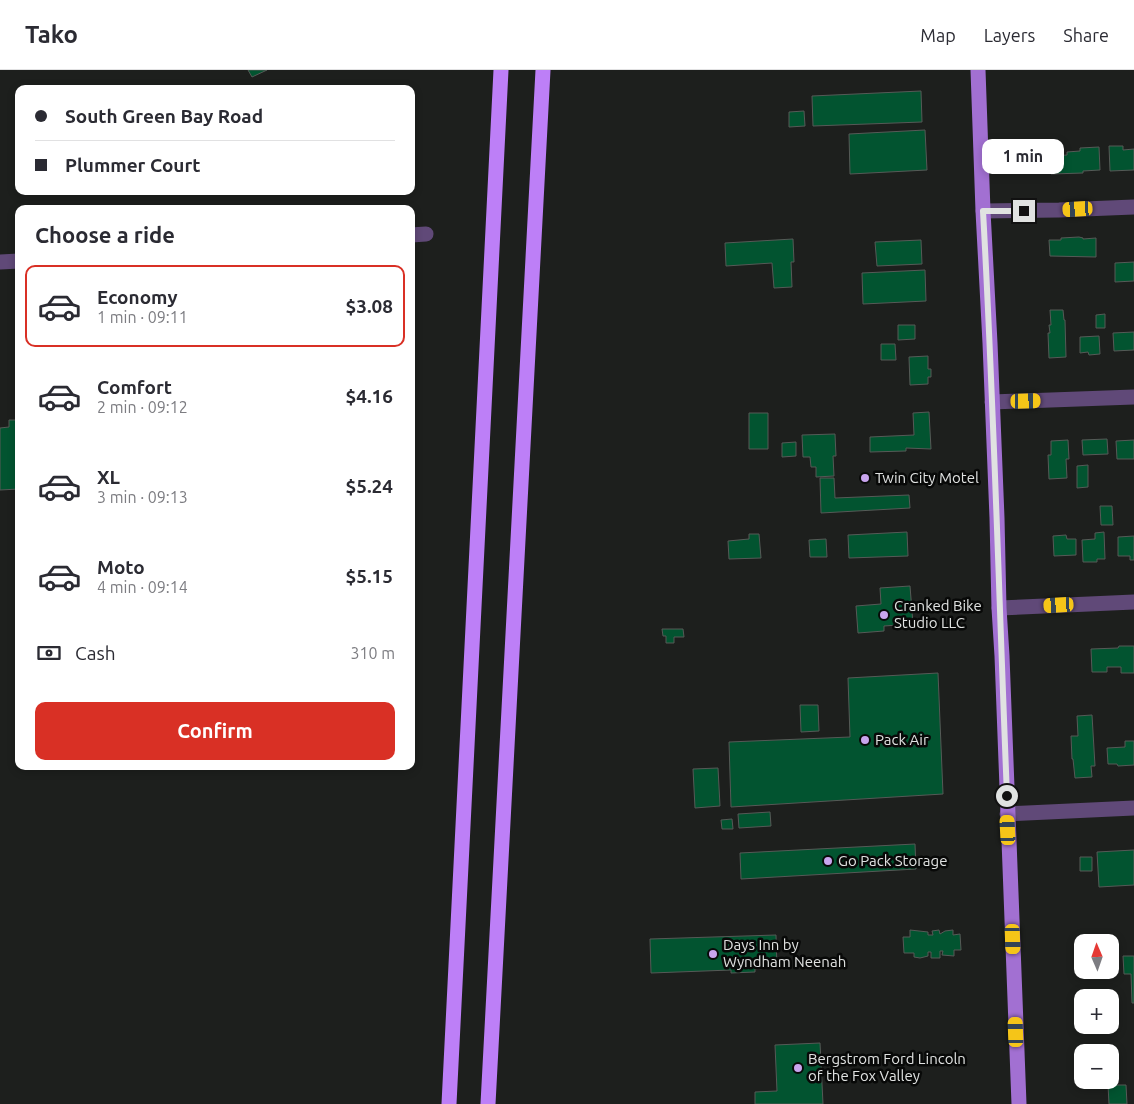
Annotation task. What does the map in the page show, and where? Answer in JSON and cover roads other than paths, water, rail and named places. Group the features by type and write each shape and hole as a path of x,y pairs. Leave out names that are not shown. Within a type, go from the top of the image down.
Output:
{"highway":[{"path":"450,1104 502,70"},
{"path":"488,1104 543,70"}],"main road":[{"path":"978,70 1019,1104"}],"street":[{"path":"983,211 1134,207"},
{"path":"0,262 15,261"},
{"path":"992,402 1134,397"},
{"path":"999,608 1134,602"},
{"path":"1007,814 1134,808"}],"place":[{"name":"Twin City Motel","path":"865,478"},
{"name":"Cranked Bike Studio LLC","path":"884,615"},
{"name":"Pack Air","path":"865,740"},
{"name":"Go Pack Storage","path":"828,861"},
{"name":"Days Inn by Wyndham Neenah","path":"713,954"},
{"name":"Bergstrom Ford Lincoln of the Fox Valley","path":"798,1068"}]}
